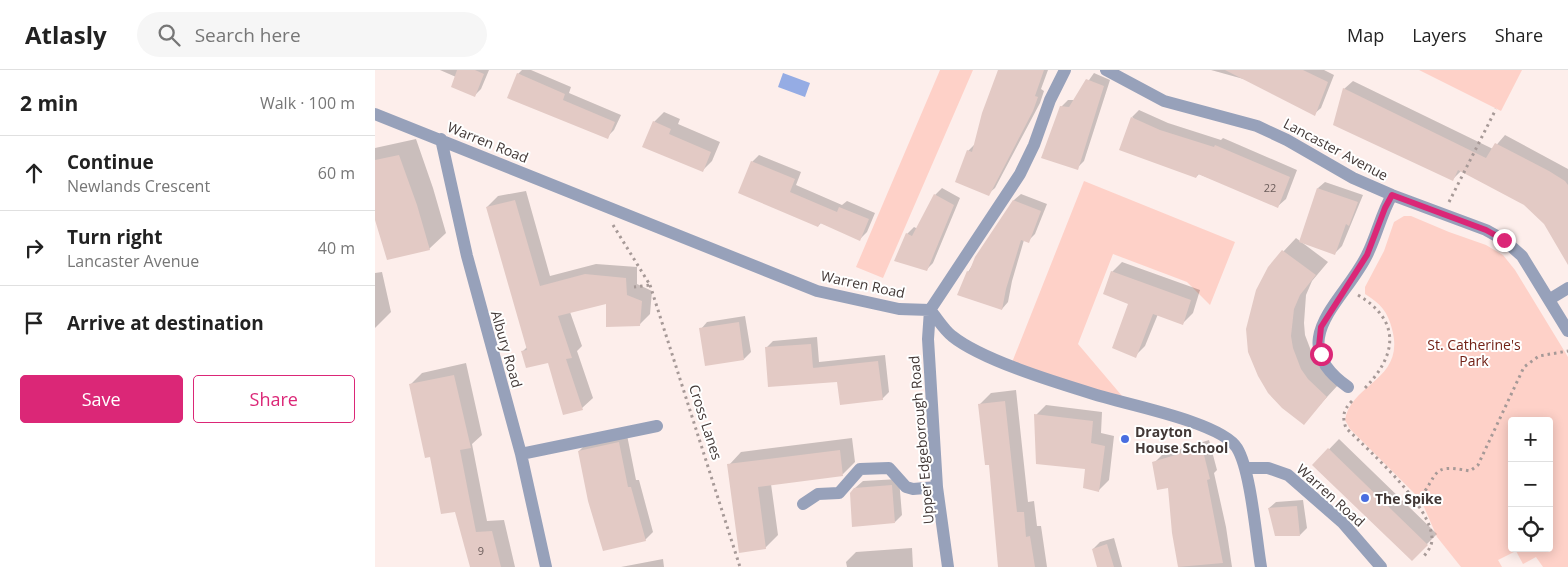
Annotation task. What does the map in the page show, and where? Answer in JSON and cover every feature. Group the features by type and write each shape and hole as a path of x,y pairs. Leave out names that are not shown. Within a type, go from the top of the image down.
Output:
{"street":[{"path":"1065,70 1050,100 1034,145 1016,179 930,310 952,336 985,354 1046,378 1195,423 1219,434 1237,447 1245,468 1261,567"},
{"name":"Lancaster Avenue","path":"1106,70 1164,101 1235,119 1274,134 1325,163 1392,195 1486,230 1504,240 1522,256 1568,330"},
{"name":"Warren Road","path":"375,114 817,291 899,309 930,310"},
{"name":"Albury Road","path":"441,139 469,264 521,454 546,567"},
{"path":"1354,390 1337,379 1326,366 1319,346 1321,327 1367,255 1392,195"},
{"path":"1550,299 1568,288"},
{"name":"Upper Edgeborough Road","path":"930,310 928,339 937,487 948,567"},
{"path":"521,454 657,426"},
{"path":"803,504 818,494 839,493 860,469 889,468 906,487 913,490 937,487"},
{"name":"Warren Road","path":"1245,468 1267,468 1288,475 1343,523 1381,567"}],"path":[{"path":"1443,214 1496,108"},
{"name":"Cross Lanes","path":"599,204 650,284 740,567"},
{"path":"633,287 650,284"},
{"path":"1348,287 1380,312 1389,334 1389,350 1377,376 1354,390"},
{"path":"1417,501 1434,476 1442,469 1452,467 1470,471 1478,465 1524,367 1539,356 1568,351"},
{"path":"1353,400 1343,415 1342,420 1346,428 1417,501 1432,534 1430,549 1424,556"}],"green space":[{"path":"940,70 973,70 883,278 856,267"},
{"path":"1419,70 1522,70 1501,111"},
{"path":"1084,181 1235,242 1210,305 1187,282 1113,254 1078,344 1128,403 1011,365"},
{"name":"St. Catherine's Park","path":"1404,216 1411,216 1486,245 1503,255 1515,270 1568,357 1568,567 1543,567 1536,557 1523,564 1517,552 1553,552 1553,417 1508,417 1508,552 1514,552 1498,560 1502,567 1461,567 1437,537 1421,500 1350,429 1345,420 1349,408 1357,397 1385,370 1391,360 1394,346 1392,329 1383,308 1365,294 1365,287 1384,251 1394,222"}],"water":[{"path":"783,73 810,83 805,97 778,87"}],"building":[{"path":"457,70 475,70 484,74 475,97 451,87"},
{"path":"998,70 1044,70 1035,96 1038,97 1033,111 989,196 955,182 967,150 972,152 982,113"},
{"path":"1225,70 1303,70 1328,82 1315,116"},
{"path":"517,73 565,94 563,100 615,122 608,139 507,98"},
{"path":"1086,79 1104,86 1078,170 1041,158 1060,106 1069,107"},
{"path":"1343,88 1486,158 1495,143 1565,181 1568,185 1568,265 1544,224 1524,205 1458,170 1453,181 1333,125"},
{"path":"1131,117 1160,130 1214,147 1215,145 1290,177 1278,208 1198,174 1196,178 1119,150"},
{"path":"653,121 671,129 669,134 711,152 703,172 642,147"},
{"path":"399,155 417,205 430,250 387,260 375,220 375,160"},
{"path":"751,161 795,179 790,192 837,212 839,207 869,219 860,241 820,223 818,227 738,193"},
{"path":"1317,188 1358,202 1349,226 1346,224 1335,255 1299,242"},
{"path":"934,194 954,205 927,271 894,261 906,233 912,236"},
{"path":"515,200 540,286 585,274 626,278 627,295 642,301 640,326 606,327 606,304 558,316 572,358 566,359 583,410 563,415 548,363 526,368 521,351 527,350 486,207"},
{"path":"1013,200 1041,211 1029,243 1021,240 1006,289 1002,310 957,295 975,257"},
{"path":"1282,250 1316,275 1300,295 1294,309 1291,336 1293,348 1301,369 1308,379 1327,397 1304,425 1282,408 1268,393 1258,376 1248,352 1246,329 1256,290 1268,267"},
{"path":"1111,271 1191,300 1183,325 1153,314 1136,358 1112,348 1128,304 1103,294"},
{"path":"739,322 744,360 705,366 699,328"},
{"path":"811,344 813,368 878,361 883,400 840,405 837,382 768,387 765,347"},
{"path":"454,375 471,448 460,450 476,532 492,531 501,567 470,567 455,512 441,514 430,457 425,458 409,384"},
{"path":"1005,401 1017,512 1024,512 1026,537 1030,536 1035,567 998,567 989,465 985,465 978,404"},
{"path":"1034,414 1093,421 1091,443 1105,446 1099,492 1083,488 1085,469 1036,464"},
{"path":"619,442 628,487 631,487 646,541 603,551 588,501 578,451"},
{"path":"1202,447 1210,479 1207,480 1223,563 1178,567 1172,533 1168,488 1157,490 1152,462"},
{"path":"1328,448 1428,545 1412,561 1312,465"},
{"path":"840,450 843,476 758,487 766,549 739,553 727,464"},
{"path":"892,485 895,523 852,527 850,493 854,488"},
{"path":"1297,506 1300,536 1275,536 1268,508"},
{"path":"1107,544 1114,567 1097,567 1092,549"}],"place":[{"name":"Drayton House School","path":"1125,439"},
{"name":"The Spike","path":"1365,498"}],"route":[{"path":"1321,354 1319,346 1321,327 1330,310 1348,287 1367,255 1392,195 1486,230 1504,240"}]}
